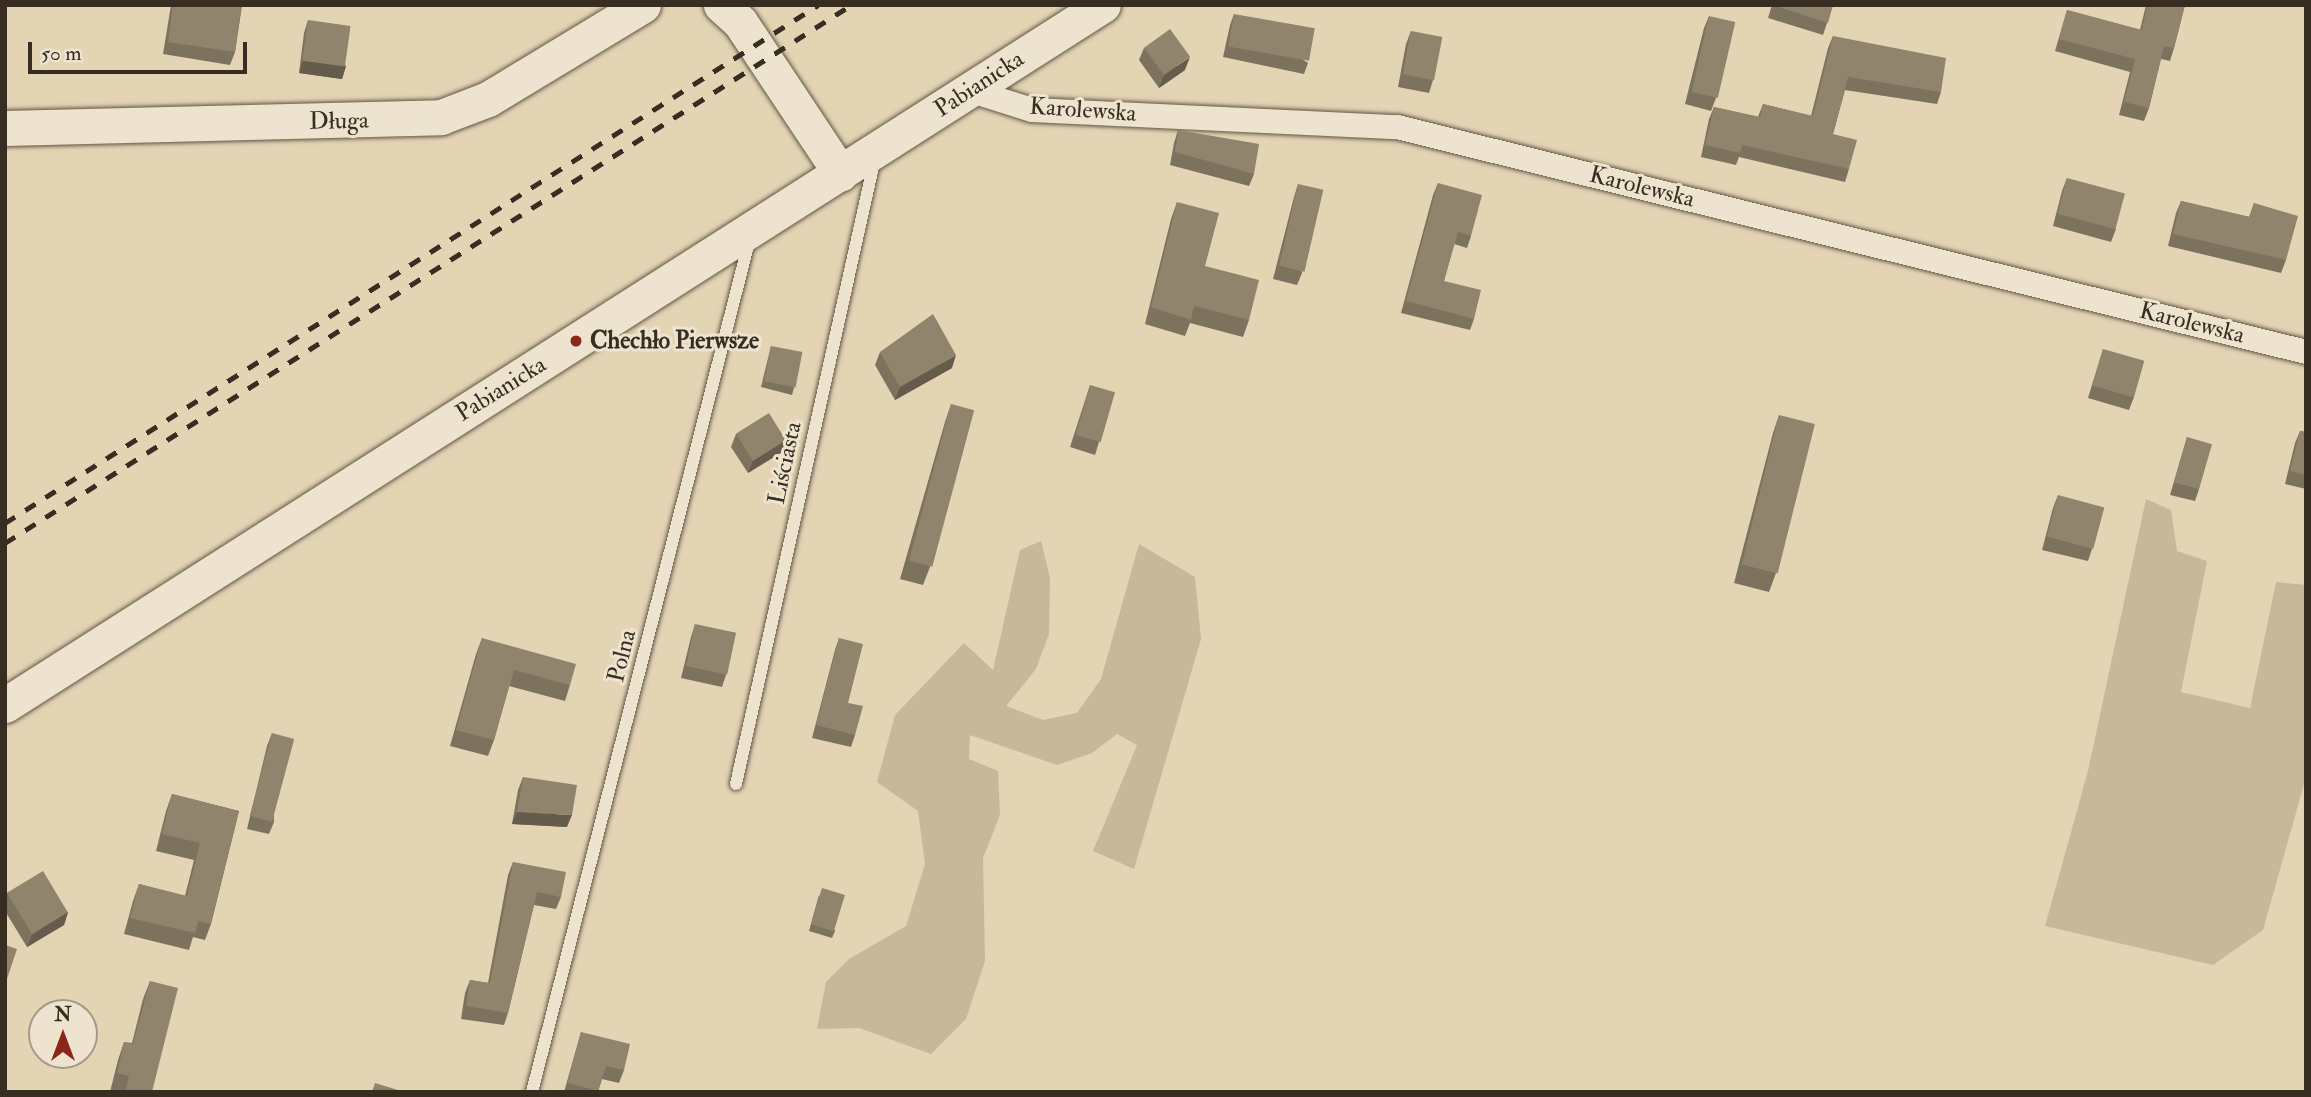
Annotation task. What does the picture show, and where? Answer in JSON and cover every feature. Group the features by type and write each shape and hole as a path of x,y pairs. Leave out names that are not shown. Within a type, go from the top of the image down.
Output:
{"main road":[{"name":"Długa","path":"5,128 441,117 488,99 643,5"},
{"path":"721,5 740,22 841,174"},
{"name":"Pabianicka","path":"5,705 1103,5"}],"street":[{"name":"Karolewska","path":"969,90 1032,110 1397,127 2306,352"}],"lane":[{"name":"Liściasta","path":"736,784 876,151"},
{"name":"Polna","path":"532,1092 752,231"}],"shaded area":[{"path":"2146,499 2171,510 2177,551 2207,561 2181,692 2250,708 2276,582 2306,585 2306,777 2263,930 2213,965 2045,926 2088,771"},
{"path":"1041,541 1050,578 1049,634 1036,669 1006,706 1043,720 1077,713 1101,679 1139,544 1195,577 1201,639 1134,869 1093,851 1137,745 1117,734 1092,753 1057,765 970,735 969,759 998,771 1000,815 983,858 985,961 966,1019 931,1054 859,1028 817,1029 826,982 849,959 906,926 925,864 918,811 877,782 895,715 964,643 993,670 1020,550"}],"building":[{"path":"173,5 242,5 235,52 168,42"},
{"path":"1773,5 1833,5 1828,23"},
{"path":"2147,5 2185,5 2174,48 2164,46 2149,108 2124,102 2135,59 2059,39 2067,10 2142,30"},
{"path":"1234,14 1315,28 1309,61 1228,46"},
{"path":"1709,16 1735,22 1718,98 1691,92"},
{"path":"308,20 351,26 345,67 302,61"},
{"path":"1170,29 1190,57 1164,75 1144,48"},
{"path":"1411,31 1442,37 1434,80 1403,74"},
{"path":"1833,36 1946,58 1941,92 1848,77 1833,134 1857,140 1849,169 1742,145 1740,153 1705,145 1714,107 1760,117 1763,104 1813,116"},
{"path":"1178,130 1259,144 1254,174 1175,152"},
{"path":"2067,178 2125,194 2115,229 2057,214"},
{"path":"1438,183 1482,195 1471,236 1458,232 1444,281 1481,290 1474,319 1406,301"},
{"path":"1298,184 1323,190 1304,272 1279,266"},
{"path":"2181,201 2250,217 2254,203 2298,216 2286,260 2173,234"},
{"path":"1177,202 1219,213 1205,266 1259,280 1249,320 1194,306 1191,320 1151,307"},
{"path":"933,314 956,355 900,387 880,352"},
{"path":"771,346 802,352 796,387 764,381"},
{"path":"2103,349 2144,361 2134,397 2093,386"},
{"path":"1090,385 1115,392 1101,442 1076,435"},
{"path":"951,404 974,410 932,567 909,560"},
{"path":"769,413 786,440 753,461 736,434"},
{"path":"1779,415 1815,424 1778,573 1742,564"},
{"path":"2300,431 2306,432 2306,475 2290,471"},
{"path":"2187,437 2212,444 2199,489 2174,482"},
{"path":"2058,495 2104,507 2093,549 2047,537"},
{"path":"695,624 736,633 727,675 686,666"},
{"path":"482,638 576,664 570,685 514,670 494,740 456,730"},
{"path":"839,638 863,644 848,703 863,706 855,735 816,725"},
{"path":"272,733 294,739 272,822 250,816"},
{"path":"523,777 577,785 572,815 517,812"},
{"path":"172,794 239,811 211,924 198,921 195,933 130,918 139,884 187,896 200,843 162,834"},
{"path":"513,862 566,872 561,897 537,892 508,1013 466,1006 470,980 490,983"},
{"path":"43,871 68,912 32,934 7,893"},
{"path":"822,888 845,895 834,931 811,924"},
{"path":"5,945 17,949 7,979 5,979"},
{"path":"150,981 178,988 152,1092 125,1092 129,1076 117,1073 124,1042 133,1044"},
{"path":"581,1032 630,1044 624,1070 606,1066 598,1091 567,1083"},
{"path":"375,1083 398,1090 372,1092"}],"railway":[{"path":"5,523 818,5"},
{"path":"5,543 851,5"}],"place":[{"name":"Chechło Pierwsze","path":"576,341"}]}
